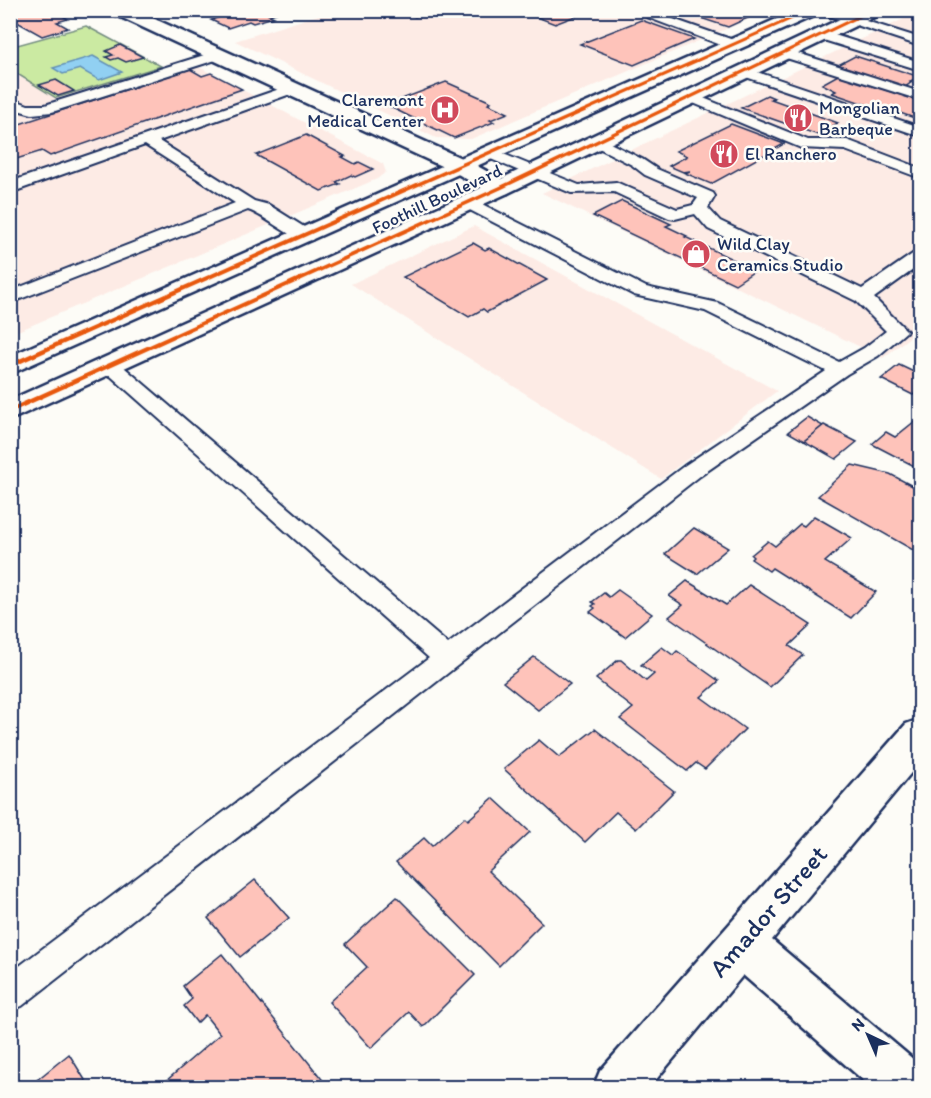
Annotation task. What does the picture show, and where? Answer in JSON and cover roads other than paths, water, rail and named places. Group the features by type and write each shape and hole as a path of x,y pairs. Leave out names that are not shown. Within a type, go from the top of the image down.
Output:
{"main road":[{"name":"Foothill Boulevard","path":"10,366 462,168 812,10"},
{"name":"Foothill Boulevard","path":"10,411 468,203 874,10"},
{"path":"122,11 462,168 500,188"},
{"name":"Amador Street","path":"617,1088 921,735"},
{"path":"741,943 910,1088"}],"lane":[{"path":"634,10 734,45"},
{"path":"817,10 921,42"},
{"path":"822,35 921,66"},
{"path":"897,59 921,47"},
{"path":"785,53 921,96"},
{"path":"10,102 20,109 30,111 47,109 217,55"},
{"path":"745,72 921,132"},
{"path":"10,188 291,89"},
{"path":"691,97 806,145 847,145 921,173"},
{"path":"147,140 249,204 263,209 306,236"},
{"path":"491,154 531,173 577,190 616,187 675,214 699,208 707,196 651,172 598,142"},
{"path":"468,203 640,291 711,307 840,370"},
{"path":"10,298 157,238 249,204"},
{"path":"10,994 692,471 840,370 872,352 897,331 864,297 714,225 699,208"},
{"path":"864,297 921,257"},
{"path":"111,366 448,659"}],"water":[{"path":"93,56 122,72 99,80 80,69 63,74 53,68"}],"place":[{"name":"Claremont Medical Center","path":"445,110"},
{"name":"Mongolian Barbeque","path":"798,118"},
{"name":"El Ranchero","path":"724,154"},
{"name":"Wild Clay Ceramics Studio","path":"696,254"}]}
